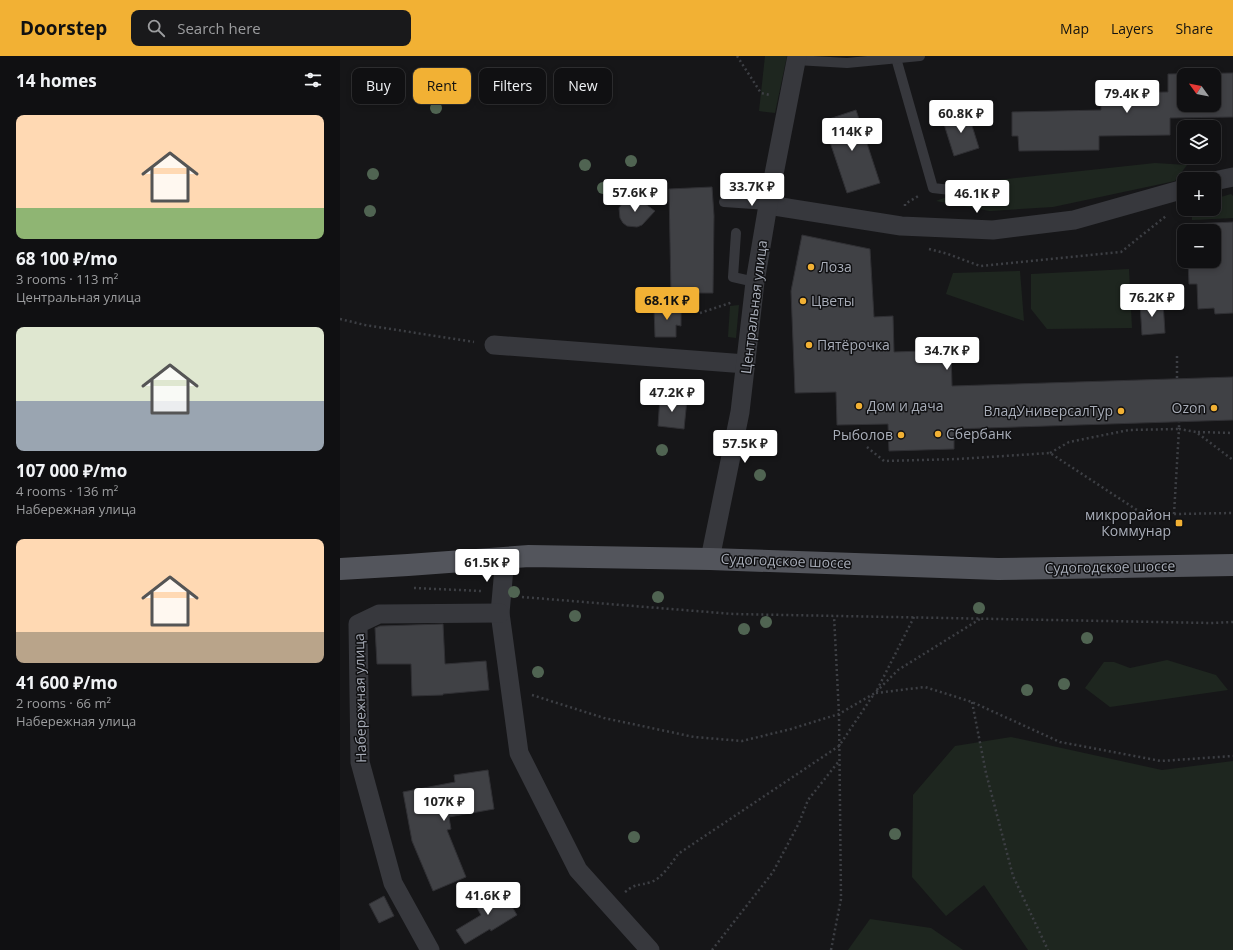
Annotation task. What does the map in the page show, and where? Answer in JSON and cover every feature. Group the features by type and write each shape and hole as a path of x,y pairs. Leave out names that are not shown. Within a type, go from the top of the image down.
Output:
{"main road":[{"name":"Судогодское шоссе","path":"340,569 529,556 710,559 998,569 1233,565"}],"street":[{"name":"Центральная улица","path":"710,559 740,412 755,282 796,58"},
{"path":"1221,180 1233,177"},
{"path":"768,205 900,226 993,230 1074,220 1177,191"},
{"path":"494,345 746,364"},
{"path":"505,557 501,604 519,753 578,870 650,950"},
{"name":"Набережная улица","path":"430,950 392,882 360,762 358,624 379,614 501,604"}],"lane":[{"path":"796,58 847,63 919,56"},
{"path":"896,58 933,188 995,195"},
{"path":"724,202 768,205"},
{"path":"736,233 733,277 755,282"}],"path":[{"path":"737,56 761,93 788,100"},
{"path":"900,226 905,204 933,188"},
{"path":"1176,309 1179,285"},
{"path":"700,313 731,302"},
{"path":"340,319 365,325 494,345"},
{"path":"1177,356 1177,378"},
{"path":"1174,514 1179,422"},
{"path":"867,447 884,461 958,459 1050,453 1069,442 1128,430 1179,429 1196,432 1233,433"},
{"path":"1196,432 1233,460"},
{"path":"1050,453 1140,512 1174,514 1233,513"},
{"path":"413,588 476,589 501,604 733,614 1211,624 1233,622"},
{"path":"831,950 841,899 839,714 834,616"},
{"path":"609,905 632,886 653,882 670,866 678,854 839,746 876,693 914,618"},
{"path":"511,688 604,718 694,737 742,741 791,729 839,714 876,693 898,670 980,619"},
{"path":"876,693 925,687 972,702 1060,742 1161,761 1233,756"},
{"path":"972,702 986,774 1013,876 1048,950"},
{"path":"712,950 773,872 799,823 808,800 840,760"}],"shaded area":[{"path":"765,56 787,56 775,113 759,111"},
{"path":"1155,163 1187,165 1182,172 1177,172 1177,178 1175,181 1053,207 990,211 936,201 989,181"},
{"path":"1231,194 1233,196 1233,218 1192,220 1192,216 1221,216 1221,197"},
{"path":"1129,269 1132,328 1047,329 1031,309 1031,274"},
{"path":"1020,271 1024,321 946,294 953,273"},
{"path":"739,305 736,338 728,337 730,306"},
{"path":"1167,660 1216,675 1228,690 1110,707 1085,688 1104,662 1114,662 1130,668"},
{"path":"1011,737 1162,770 1233,761 1233,950 1028,950 984,885 946,916 912,877 913,795 955,746"},
{"path":"870,919 931,928 963,950 848,950"}],"building":[{"path":"1221,73 1233,73 1233,117 1170,118 1170,135 1099,136 1099,150 1019,151 1018,136 1012,136 1012,112 1101,110 1101,93 1168,92 1168,74 1177,74 1177,112 1221,112"},
{"path":"856,110 880,183 847,193 823,121"},
{"path":"968,113 979,148 954,156 943,121"},
{"path":"712,187 714,216 713,293 671,293 669,189"},
{"path":"630,198 640,200 655,211 642,225 637,227 627,226 620,218 619,208"},
{"path":"1233,222 1233,313 1215,314 1214,308 1198,309 1197,284 1189,284 1188,268 1221,268 1221,224 1191,224"},
{"path":"802,235 870,249 874,317 893,316 894,352 951,350 952,386 1233,377 1233,420 954,429 954,449 889,451 888,424 837,425 836,392 795,393 791,291"},
{"path":"1163,302 1165,333 1142,335 1140,303"},
{"path":"681,307 681,326 676,325 676,337 655,337 654,308"},
{"path":"660,397 687,399 684,429 658,426"},
{"path":"443,624 445,664 486,661 489,690 443,695 412,696 411,664 377,664 375,628 380,626"},
{"path":"488,770 494,809 449,817 451,829 447,830 466,877 433,891 412,841 403,792 455,782 454,775"},
{"path":"501,888 517,915 491,931 490,929 465,944 456,930 481,915 475,904"},
{"path":"384,896 394,916 379,923 369,904"}],"place":[{"name":"Лоза","path":"811,267"},
{"name":"Цветы","path":"803,301"},
{"name":"Пятёрочка","path":"809,345"},
{"name":"Дом и дача","path":"859,406"},
{"name":"Ozon","path":"1214,408"},
{"name":"ВладУниверсалТур","path":"1121,411"},
{"name":"Сбербанк","path":"938,434"},
{"name":"Рыболов","path":"901,435"},
{"name":"микрорайон Коммунар","path":"1179,523"}]}
